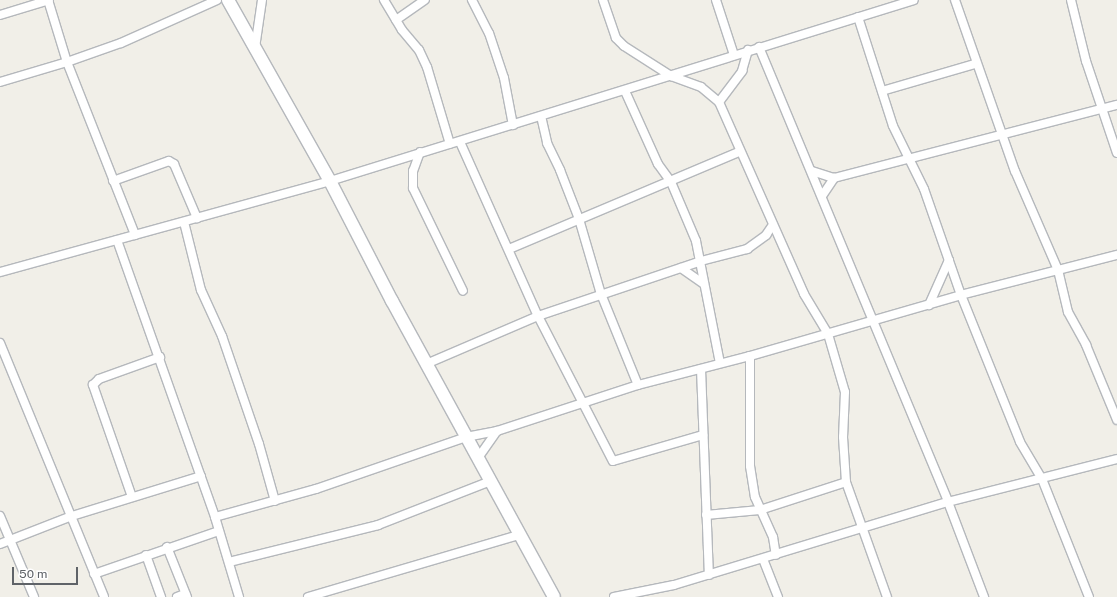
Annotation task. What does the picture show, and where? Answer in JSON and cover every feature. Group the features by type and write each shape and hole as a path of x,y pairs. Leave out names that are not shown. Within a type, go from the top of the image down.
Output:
{"street":[{"path":"0,15 49,0 67,62 134,235"},
{"path":"0,82 67,62 121,43 218,0"},
{"path":"228,0 330,181 426,364 491,481 518,535 554,597"},
{"path":"255,48 262,0"},
{"path":"384,0 396,20 419,50 427,67 450,144"},
{"path":"396,20 425,0"},
{"path":"472,0 489,33 504,78 513,125"},
{"path":"603,0 616,38 624,46 671,76 701,87 719,102 739,152 772,226 804,294 828,334 845,392 844,445 846,482 864,527 887,597"},
{"path":"716,0 734,55"},
{"path":"0,272 330,181 420,152 460,142 540,116 626,91 748,50 914,0"},
{"path":"955,0 975,64 1015,171 1058,270 1068,312 1086,345 1117,420"},
{"path":"1071,0 1100,110 1117,153"},
{"path":"858,17 882,91 908,158 924,189 961,295 1020,442 1042,480 1089,597"},
{"path":"759,47 874,321 948,502 984,597"},
{"path":"719,102 742,71 748,50"},
{"path":"882,91 975,64"},
{"path":"626,91 658,164 671,182 688,218 701,261 704,284 720,363"},
{"path":"812,171 834,178 1117,105"},
{"path":"540,116 547,143 560,170 579,219 601,294 638,385"},
{"path":"460,142 538,316 612,461 703,435"},
{"path":"420,152 413,171 412,188 463,291"},
{"path":"509,249 671,182 739,152"},
{"path":"113,181 169,161 174,164 198,218"},
{"path":"822,196 834,178"},
{"path":"184,222 201,290 222,336 259,444 275,501"},
{"path":"426,364 538,316 701,261 747,249 766,235 772,226"},
{"path":"117,240 201,476 239,597"},
{"path":"215,517 275,501 466,438 497,431 638,385 750,356 961,295 1117,255"},
{"path":"929,305 949,260"},
{"path":"681,268 704,284"},
{"path":"0,343 104,597"},
{"path":"750,356 750,466 755,497 774,536 776,555"},
{"path":"132,497 93,385 99,379 160,358"},
{"path":"701,369 709,575"},
{"path":"478,458 497,431"},
{"path":"614,597 674,585 948,502 1042,480 1117,460"},
{"path":"0,544 72,516 201,476"},
{"path":"229,562 378,525 491,481"},
{"path":"706,515 760,510 846,482"},
{"path":"0,516 34,597"},
{"path":"94,574 167,547 219,531"},
{"path":"308,597 518,535"},
{"path":"167,547 186,595 177,597"},
{"path":"146,555 161,597"},
{"path":"763,559 778,597"}]}
